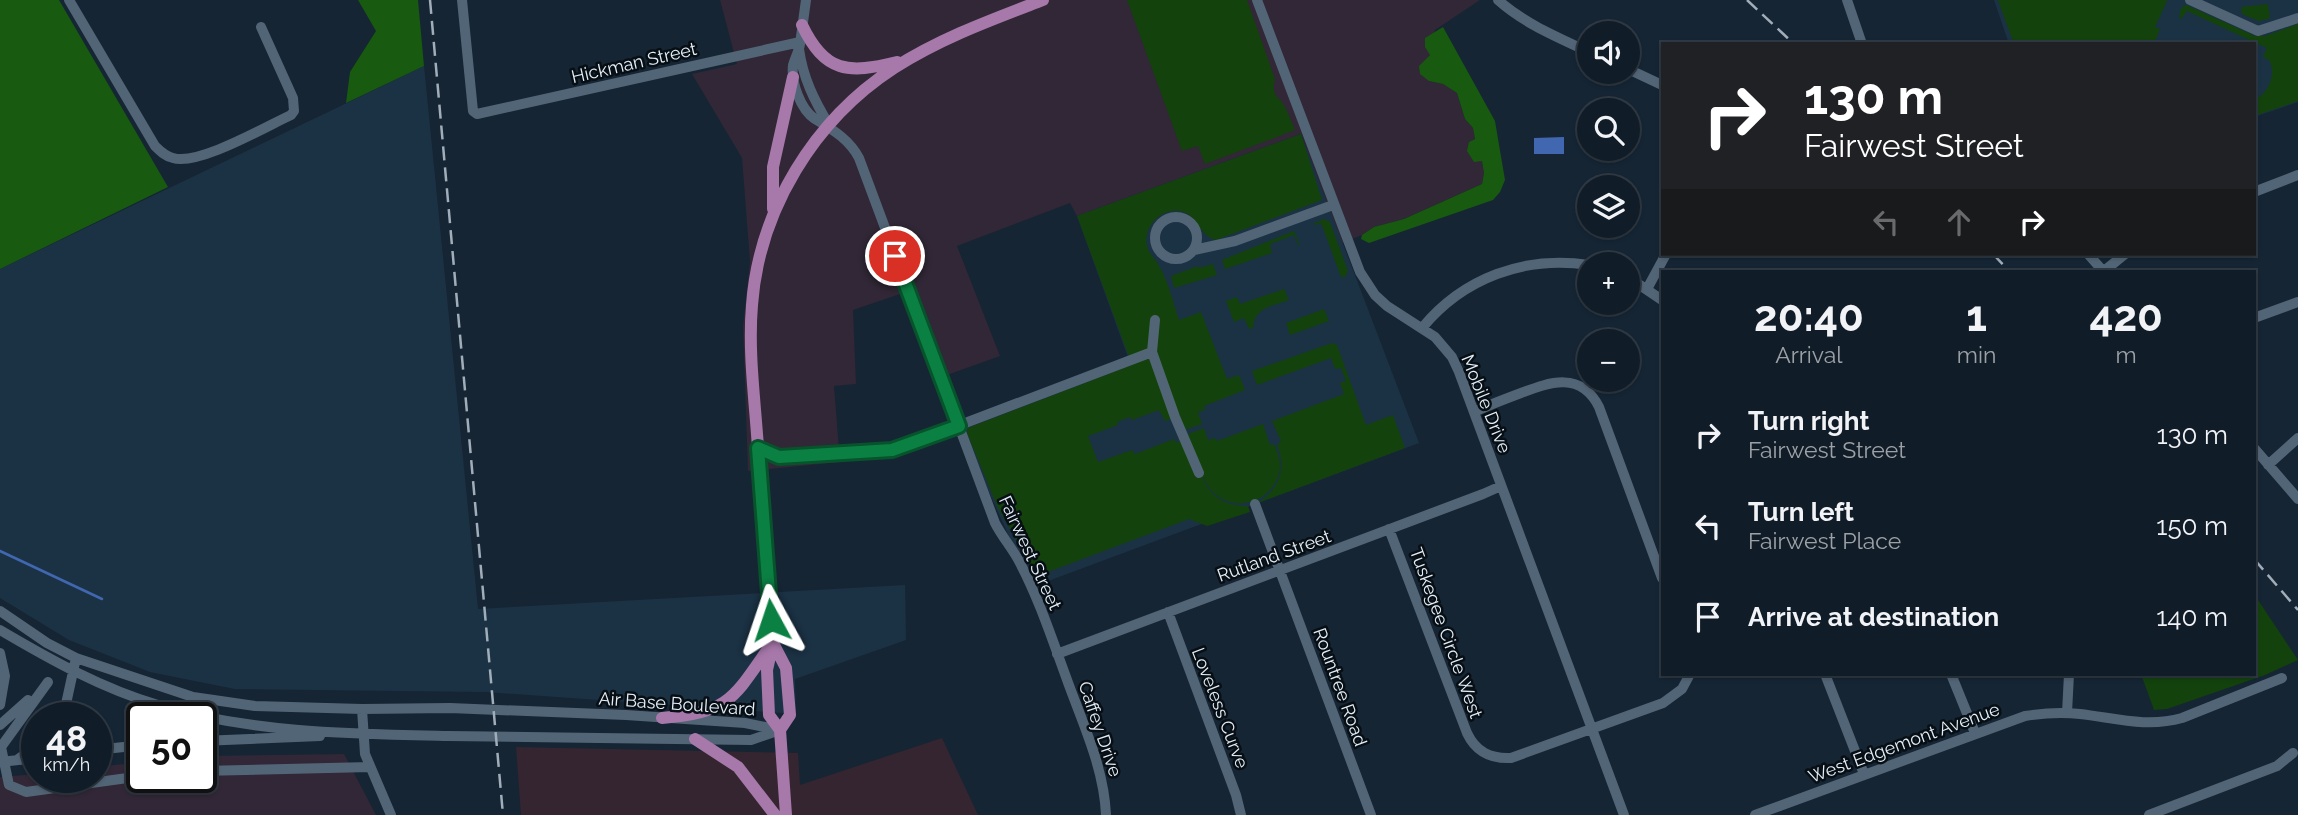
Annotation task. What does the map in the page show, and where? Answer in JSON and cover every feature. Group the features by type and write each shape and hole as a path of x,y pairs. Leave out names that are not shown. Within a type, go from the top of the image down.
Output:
{"main road":[{"path":"786,815 780,730 769,715 766,670 773,643 751,357 752,307 760,252 774,213 810,149 829,125 871,85 908,60 979,23 1043,0"},
{"path":"802,25 817,52 831,63 874,68 908,60"},
{"path":"774,213 773,167 793,77"},
{"path":"662,718 695,715 714,709 727,701 740,691 773,643"},
{"path":"773,643 786,668 790,715 780,730"},
{"path":"695,739 738,767 775,815"}],"street":[{"path":"69,0 155,146 172,158 205,155 291,115 294,111 293,98 261,27"},
{"name":"Hickman Street","path":"463,0 474,113 800,45"},
{"path":"806,0 793,77 807,111 814,118 829,125"},
{"name":"Mobile Drive","path":"1257,0 1354,260 1367,285 1387,306 1435,337 1452,357 1624,815"},
{"path":"1499,0 1515,15 1577,46"},
{"path":"1847,0 1861,42"},
{"path":"2190,0 2258,31 2298,18"},
{"path":"800,45 804,77 811,95 829,125"},
{"path":"1640,75 1661,85"},
{"name":"Fairwest Street","path":"829,125 849,142 859,158 995,523 1032,587 1058,654"},
{"path":"2256,191 2298,175"},
{"path":"1194,250 1198,242 1197,233 1194,225 1187,219 1178,216 1161,222 1156,230 1157,247 1162,255 1179,260 1188,257 1194,250 1235,241 1333,205"},
{"path":"1647,289 1665,256"},
{"path":"2090,256 2103,270"},
{"path":"2105,270 2123,256"},
{"path":"1422,328 1455,296 1499,272 1543,262 1577,264"},
{"path":"1640,285 1661,298"},
{"path":"2256,317 2298,302"},
{"path":"1155,320 1152,352 1199,473"},
{"path":"758,448 779,457 892,450 1152,352"},
{"path":"1474,412 1550,383 1566,382 1586,390 1599,407 1661,575"},
{"path":"2269,465 2298,438"},
{"path":"2256,450 2298,499"},
{"name":"Rutland Street","path":"1058,654 1501,486"},
{"name":"Rountree Road","path":"1255,504 1371,815"},
{"name":"Tuskegee Circle West","path":"1390,530 1467,733 1477,749 1493,757 1511,758 1592,729"},
{"name":"Air Base Boulevard","path":"0,611 47,643 76,658 193,697 255,706 542,711 745,723 780,730"},
{"name":"Loveless Curve","path":"1168,612 1236,794 1241,815"},
{"name":"Air Base Boulevard","path":"0,631 109,689 159,706 228,721 364,734 545,738 751,740 780,730"},
{"path":"0,653 5,676 0,705"},
{"name":"Caffey Drive","path":"1058,654 1097,762 1103,784 1106,815"},
{"path":"66,702 69,670 76,658"},
{"path":"0,726 48,682 69,670"},
{"path":"1592,729 1671,699 1682,690 1689,676"},
{"path":"1826,676 1864,775"},
{"path":"1952,676 1975,733"},
{"path":"2067,713 2068,676"},
{"name":"West Edgemont Avenue","path":"1755,815 2025,716 2067,713 2132,722 2166,722 2283,678"},
{"path":"48,682 1,747 1,762 9,785 26,792 126,777"},
{"path":"362,709 365,754 391,815"},
{"path":"217,740 364,734"},
{"path":"2149,815 2277,766 2293,753"},
{"path":"16,760 21,756"},
{"path":"1,762 21,760"},
{"path":"217,771 370,766"}],"shaded area":[{"path":"720,0 1480,0 1435,30 1430,55 1426,60 1429,81 1443,84 1457,93 1465,119 1473,128 1475,139 1469,142 1482,161 1482,184 1404,219 1374,227 1342,243 1301,134 1077,216 1070,203 957,246 1000,356 936,379 903,293 853,310 856,384 834,386 840,462 748,471 743,326 750,262 742,158 692,74 737,64"},
{"path":"1994,0 2298,0 2298,102 2256,116 2256,42 2008,42"},
{"path":"424,66 478,609 905,585 906,640 795,679 796,714 486,692 235,689 150,672 69,640 0,598 0,269"},
{"path":"1301,134 1419,443 1032,587 959,426 1129,360 1077,216"},
{"path":"942,738 978,815 521,815 516,747 798,753 800,785"},
{"path":"344,754 376,815 0,815 0,777 21,775 21,793 112,793 112,765 126,764 126,793 217,793 217,756"}],"green space":[{"path":"0,0 59,0 168,187 0,269"},
{"path":"358,0 418,0 424,66 346,103 350,72 376,31"},
{"path":"1127,0 1247,0 1275,79 1275,93 1295,130 1205,164 1198,146 1182,151"},
{"path":"1998,0 2167,0 2155,27 2160,29 2155,42 2013,42"},
{"path":"2268,4 2270,18 2259,21 2242,14 2241,7"},
{"path":"2186,5 2255,36 2265,36 2298,24 2298,101 2256,115 2256,98 2270,83 2272,71 2269,60 2263,57 2267,48 2187,11 2181,19 2181,8"},
{"path":"1443,27 1495,121 1505,180 1493,200 1369,243 1361,239 1362,235 1374,227 1404,219 1482,184 1482,161 1474,162 1467,151 1469,142 1475,139 1473,128 1465,119 1457,93 1443,84 1429,81 1420,74 1419,66 1430,55 1425,47 1425,38"},
{"path":"1301,134 1322,200 1216,240 1210,238 1190,216 1172,211 1154,221 1146,239 1148,249 1165,277 1179,320 1201,312 1227,379 1239,375 1245,390 1204,406 1205,410 1198,412 1202,424 1179,432 1175,418 1165,421 1159,410 1132,420 1130,417 1117,422 1118,425 1088,436 1098,462 1132,450 1135,454 1174,439 1176,443 1182,440 1196,478 1202,476 1205,484 1220,499 1248,506 1250,512 1207,526 1189,519 1037,576 998,508 967,433 968,428 1132,365 1077,216"},
{"path":"1324,219 1330,222 1348,271 1345,277 1341,277 1321,223 1313,224"},
{"path":"1294,231 1299,246 1294,235 1270,244 1272,253 1225,269 1222,260"},
{"path":"1213,264 1217,275 1174,288 1171,276 1198,266 1199,268"},
{"path":"1284,289 1289,300 1260,312 1253,328 1249,329 1244,318 1234,322 1226,301 1237,297 1240,304"},
{"path":"1324,309 1329,321 1290,335 1286,323"},
{"path":"1332,343 1337,345 1366,425 1393,415 1405,448 1255,504 1270,493 1281,471 1277,445 1281,441 1272,421 1344,394 1340,383 1346,381 1341,368 1335,369 1331,358 1257,385 1252,371"},
{"path":"1263,424 1270,445 1274,444 1280,465 1274,485 1259,499 1249,502 1229,502 1219,497 1203,477 1188,434 1204,428 1208,440 1215,438 1217,441"},
{"path":"2256,597 2298,660 2265,675 2167,709 2154,710 2142,676 2256,676"}],"water":[{"path":"1564,137 1564,154 1534,154 1534,138"}],"waterway":[{"path":"0,551 102,599"}],"railway":[{"path":"430,0 503,815"},
{"path":"1747,0 1792,42"},
{"path":"1995,256 2008,270"},
{"path":"2256,561 2298,610"}],"route":[{"path":"771,620 758,448 779,457 892,450 959,426 895,256"}]}
